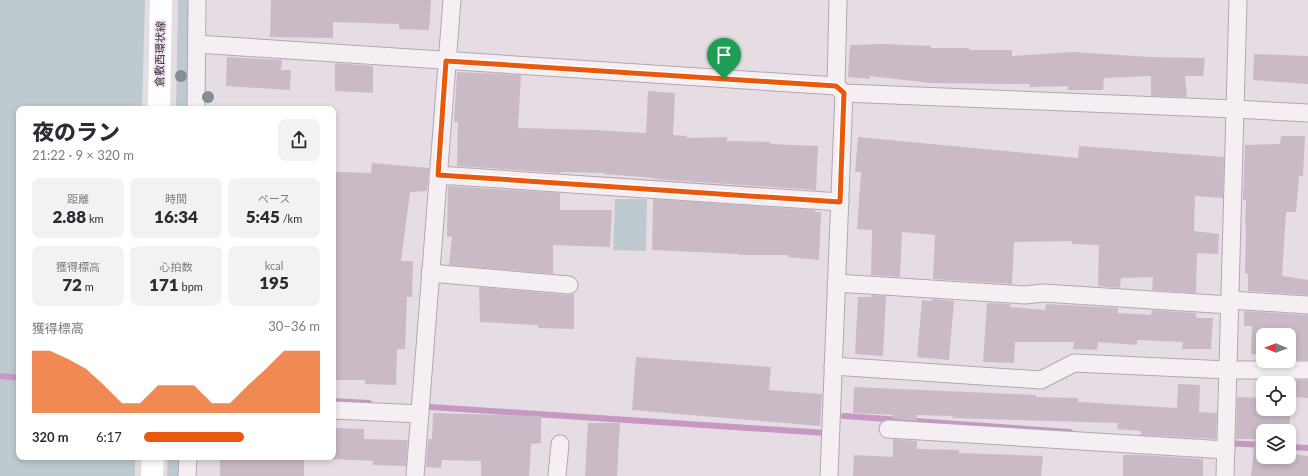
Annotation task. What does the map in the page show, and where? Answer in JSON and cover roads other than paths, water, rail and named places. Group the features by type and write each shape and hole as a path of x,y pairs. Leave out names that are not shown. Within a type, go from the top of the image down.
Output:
{"main road":[{"name":"倉敷西環状線","path":"159,106 161,0"},
{"path":"152,476 153,460"}],"street":[{"path":"196,106 197,0"},
{"path":"415,476 446,61 452,0"},
{"path":"829,476 840,202 838,0"},
{"path":"1225,476 1238,0"},
{"path":"197,44 840,90 1308,113"},
{"path":"438,175 840,202"},
{"path":"430,273 569,284"},
{"path":"836,283 1026,295 1043,292 1308,305"},
{"path":"833,366 1041,380 1074,363 1228,370 1308,370"},
{"path":"336,410 420,414"},
{"path":"888,429 1226,445"},
{"path":"557,476 560,444"},
{"path":"187,476 188,460"}],"waterway":[{"path":"0,376 16,378"},
{"path":"336,401 369,403"},
{"path":"430,407 826,433"},
{"path":"844,416 1070,432"},
{"path":"1226,443 1256,445"},
{"path":"1296,447 1308,448"}]}
